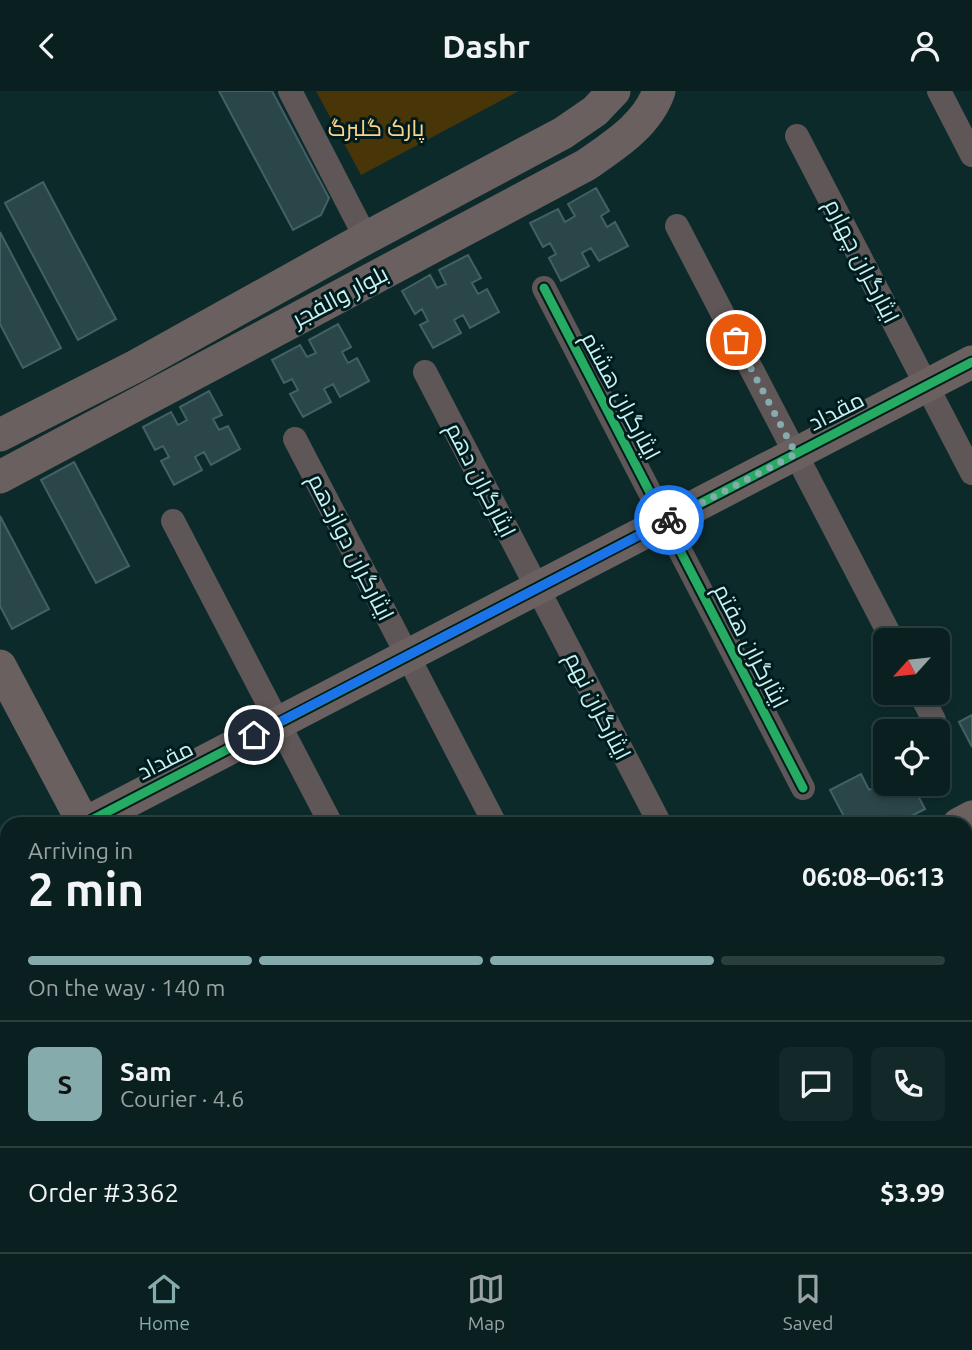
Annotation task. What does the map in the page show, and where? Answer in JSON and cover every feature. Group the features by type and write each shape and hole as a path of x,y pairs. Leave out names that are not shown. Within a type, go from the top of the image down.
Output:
{"main road":[{"name":"بلوار والفجر","path":"0,435 136,366 366,238 563,133 595,111 614,91"},
{"name":"بلوار والفجر","path":"0,477 586,165 627,136 654,105 659,91"},
{"name":"مقداد","path":"97,817 972,362"},
{"path":"0,666 80,817"}],"street":[{"path":"290,91 366,238"},
{"path":"939,91 972,155"},
{"name":"ایثارگران چهارم","path":"797,136 972,473"},
{"path":"677,226 886,628"},
{"name":"ایثارگران هشتم","path":"544,288 665,522"},
{"name":"ایثارگران دهم","path":"425,372 537,588"},
{"name":"ایثارگران دوازدهم","path":"295,439 491,817"},
{"path":"173,521 327,817"},
{"name":"ایثارگران هفتم","path":"665,522 803,788"},
{"name":"ایثارگران نهم","path":"537,588 656,817"}],"green space":[{"name":"پارک گلبرگ","path":"316,91 519,91 361,175"}],"building":[{"path":"219,91 272,91 329,198 321,215 293,230"},
{"path":"43,182 116,319 78,340 5,203"},
{"path":"596,188 609,211 601,216 607,227 615,222 628,246 599,261 591,248 582,253 589,266 561,281 549,258 556,254 550,243 543,247 530,223 558,209 565,222 575,216 568,204"},
{"path":"0,232 61,348 23,368 0,324"},
{"path":"468,255 481,278 472,283 478,294 487,289 499,312 470,328 463,315 454,320 461,333 433,348 420,325 428,321 422,309 415,314 402,291 430,275 437,288 446,284 439,270"},
{"path":"338,324 351,347 342,352 348,363 357,358 369,381 340,397 333,384 324,389 331,402 303,417 290,394 298,390 292,379 284,383 272,360 300,345 307,357 316,353 309,340"},
{"path":"209,391 222,415 213,419 219,430 228,426 240,449 211,465 204,452 195,457 202,470 174,485 161,461 169,457 163,446 155,450 143,427 171,412 178,425 187,420 180,407"},
{"path":"74,462 129,566 96,583 41,480"},
{"path":"0,516 49,609 12,629 0,606"},
{"path":"972,715 972,747 959,722"},
{"path":"861,774 869,790 873,788 873,796 918,796 925,809 910,817 844,817 830,790"}],"cycle path":[{"path":"544,288 803,788"},
{"path":"97,817 972,362"}],"way so far":[{"path":"669,520 796,454 736,340"}],"route":[{"path":"254,735 669,520"}]}
